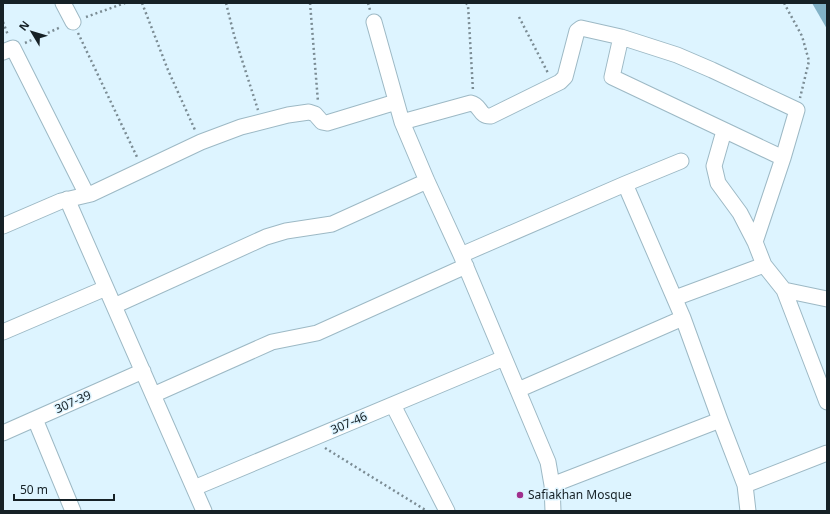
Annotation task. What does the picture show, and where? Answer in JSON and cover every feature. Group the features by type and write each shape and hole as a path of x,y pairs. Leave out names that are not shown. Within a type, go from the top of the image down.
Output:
{"street":[{"path":"63,3 73,22"},
{"path":"374,22 402,122 427,181 464,261 548,462 552,485 553,511"},
{"path":"402,122 471,103 476,105 482,114 491,116 555,85 566,77 576,34 579,29 584,28 621,37 665,50 695,62 797,110 783,158 755,242"},
{"path":"621,37 612,78 783,158"},
{"path":"8,50 87,195"},
{"path":"3,226 67,199 87,195 201,142 261,121 309,112 315,114 322,122 327,123 396,102"},
{"path":"724,131 714,166 718,183 740,214 755,242 764,265 784,290 827,402"},
{"path":"153,395 272,342 318,333 625,184 680,161"},
{"path":"114,306 266,237 286,231 332,224 427,181"},
{"path":"625,184 683,318 745,485 748,511"},
{"path":"67,199 204,511"},
{"path":"675,298 764,265"},
{"path":"3,332 106,288"},
{"path":"784,290 827,299"},
{"path":"518,390 683,318"},
{"name":"307-46","path":"194,488 504,358"},
{"name":"307-39","path":"3,433 143,371"},
{"path":"393,405 447,511"},
{"path":"34,419 73,511"},
{"path":"552,485 720,420"},
{"path":"745,485 827,453"}],"path":[{"path":"8,50 73,22 125,3"},
{"path":"142,3 168,70 201,142"},
{"path":"226,3 234,35 261,121"},
{"path":"310,3 318,96 315,114"},
{"path":"784,3 802,36 809,61 797,110"},
{"path":"468,4 474,104"},
{"path":"519,17 555,85"},
{"path":"73,22 143,169"},
{"path":"311,439 427,511"}],"shaded area":[{"path":"812,3 827,3 827,29"}],"place":[{"name":"Safiakhan Mosque","path":"520,495"}]}
